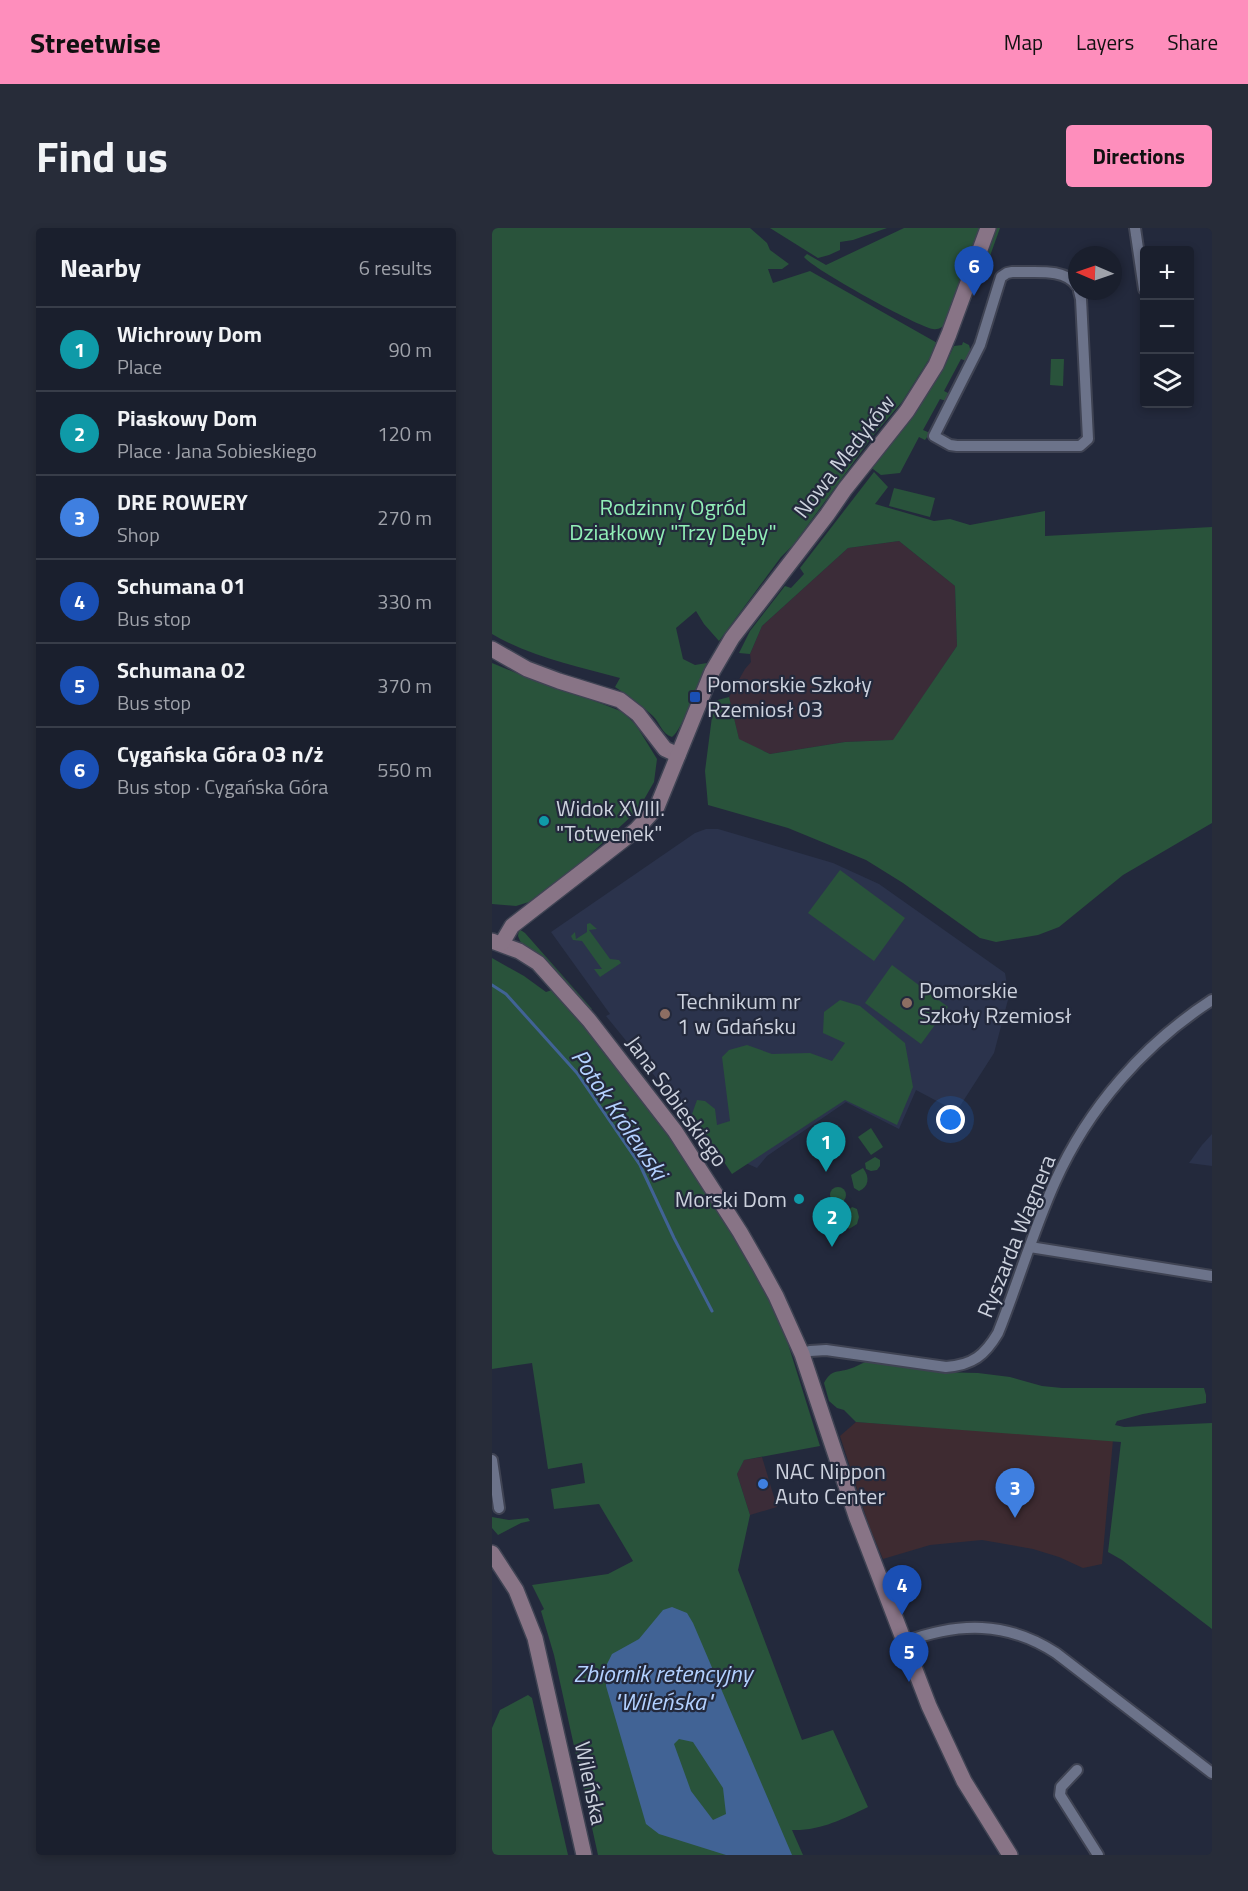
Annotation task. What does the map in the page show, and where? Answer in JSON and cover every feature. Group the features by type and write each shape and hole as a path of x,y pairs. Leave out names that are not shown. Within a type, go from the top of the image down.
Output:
{"street":[{"name":"Nowa Medyków","path":"497,942 512,926 636,830 657,807 712,672 732,638 907,411 936,365 950,334 988,228"},
{"path":"1135,228 1140,262"},
{"path":"1068,277 1062,273 1012,272 1001,277 980,345 933,436 953,446 1080,446 1085,444 1088,439 1082,300"},
{"path":"492,649 527,669 620,700 638,714 665,749 678,755"},
{"name":"Jana Sobieskiego","path":"497,942 519,951 546,971 589,1020 660,1111 740,1232 776,1296 802,1354 856,1516 929,1706 955,1764 1010,1855"},
{"name":"Ryszarda Wagnera","path":"802,1354 826,1350 946,1367 973,1361 990,1347 998,1333 1056,1180 1101,1103 1168,1031 1212,1000"},
{"path":"1030,1247 1212,1276"},
{"path":"492,1460 499,1508"},
{"name":"Wileńska","path":"492,1553 516,1590 535,1638 584,1855"},
{"path":"905,1642 968,1627 1005,1630 1037,1642 1056,1653 1212,1773"},
{"path":"1077,1770 1061,1787 1060,1795 1098,1855"}],"shaded area":[{"path":"899,541 955,586 957,646 894,740 845,742 770,754 739,740 729,697 751,662 750,654 762,626 848,548"},
{"name":"Pomorskie Szkoły Rzemiosł","path":"706,829 718,829 833,863 879,884 1005,973 1009,996 994,1053 953,1117 950,1108 916,1090 899,1129 846,1102 767,1156 757,1168 732,1157 687,1110 683,1112 678,1109 662,1085 606,1016 610,1014 551,932 695,833"},
{"path":"1212,1134 1212,1166 1189,1163 1202,1145"},
{"path":"856,1422 1113,1440 1102,1564 1083,1568 1033,1549 982,1540 930,1545 883,1559 869,1526 840,1436"},
{"path":"762,1457 777,1507 750,1515 737,1474 744,1460"}],"green space":[{"name":"Rodzinny Ogród Działkowy \"Trzy Dęby\"","path":"492,228 750,228 767,243 770,250 789,264 782,269 768,269 773,283 810,271 939,344 936,353 933,353 902,402 872,437 794,544 781,557 719,641 696,611 676,628 683,659 695,665 707,663 686,715 672,737 648,712 615,687 620,678 538,655 492,634"},
{"path":"770,228 887,228 840,242 840,250 818,258"},
{"path":"904,228 979,228 974,243 976,244 946,324 939,329 924,326 888,309 845,285 804,257 807,254 826,265"},
{"path":"996,228 1000,228 981,281 977,280"},
{"path":"963,342 969,345 971,352 966,361 961,359 944,391 950,394 946,401 940,399 923,430 930,433 925,440 919,437 900,473 881,475 869,466 942,365 945,365 954,346 962,345"},
{"path":"1051,359 1064,359 1063,386 1050,385"},
{"path":"874,472 888,487 875,504 934,521 950,519 970,525 1045,511 1045,536 1212,527 1212,823 1123,875 1059,927 1038,935 996,942 980,938 903,883 866,860 788,828 708,805 705,771 714,701 729,697 739,739 770,754 845,742 893,740 957,646 955,586 899,541 848,548 762,626 750,654 739,653 750,631 785,586 791,588 804,574 800,568"},
{"path":"894,488 935,498 930,517 889,506"},
{"path":"492,663 623,712 636,725 657,759 654,782 638,810 582,862 529,902 516,906 492,904"},
{"path":"840,870 905,918 874,961 808,913"},
{"path":"590,923 597,929 589,930 610,959 619,960 621,963 600,977 594,969 602,969 582,941 573,940 571,936 575,932 576,939 587,932 587,924"},
{"path":"519,929 592,1009 589,1010 540,958 521,943 518,936"},
{"path":"492,958 524,976 546,992 552,990 614,1063 698,1176 766,1288 784,1331 820,1446 744,1460 737,1474 750,1515 738,1570 802,1740 833,1730 868,1807 822,1826 792,1830 803,1855 598,1855 554,1655 541,1611 544,1609 532,1585 608,1574 633,1561 599,1504 554,1509 551,1489 585,1483 582,1463 548,1469 532,1363 492,1369"},
{"path":"892,965 948,1007 921,1044 865,1003"},
{"path":"840,1000 860,1006 905,1043 913,1087 897,1125 845,1100 732,1174 692,1114 697,1100 705,1101 715,1109 717,1125 730,1121 722,1057 729,1050 747,1045 772,1054 810,1053 832,1061 845,1043 823,1033 824,1012"},
{"path":"871,1128 883,1147 871,1155 858,1137"},
{"path":"875,1157 880,1160 877,1170 866,1169 865,1163"},
{"path":"863,1168 867,1181 865,1187 859,1191 854,1188 851,1175"},
{"path":"835,1187 841,1187 846,1195 844,1201 835,1203 830,1198 830,1192"},
{"path":"852,1207 857,1209 859,1217 857,1224 849,1229 841,1217"},
{"path":"868,1361 935,1372 978,1373 1010,1377 1042,1386 1062,1388 1204,1388 1206,1403 1143,1414 1117,1421 1115,1425 1124,1427 1212,1423 1212,1629 1122,1560 1108,1552 1121,1442 856,1422 844,1410 837,1408 829,1401 824,1383 832,1373"},
{"path":"492,1517 509,1520 528,1518 530,1521 498,1535 492,1528"},
{"path":"528,1695 532,1698 568,1855 492,1855 492,1728 500,1710"}],"water":[{"name":"Zbiornik retencyjny \"Wileńska\"","path":"672,1607 687,1613 693,1623 792,1855 726,1855 659,1834 646,1824 606,1686 607,1664 612,1654 639,1639 663,1610","holes":["679,1739 693,1742 723,1788 726,1814 713,1820 691,1791 674,1744"]}],"waterway":[{"name":"Potok Królewski","path":"492,985 506,994 577,1073 640,1165 712,1311"}],"place":[{"name":"Cygańska Góra 03 n/ż","path":"974,296"},
{"name":"Pomorskie Szkoły Rzemiosł 03","path":"695,697"},
{"name":"Widok XVIII. \"Totwenek\"","path":"544,821"},
{"name":"Pomorskie Szkoły Rzemiosł","path":"907,1003"},
{"name":"Technikum nr 1 w Gdańsku","path":"665,1014"},
{"name":"Wichrowy Dom","path":"826,1172"},
{"name":"Morski Dom","path":"799,1199"},
{"name":"Piaskowy Dom","path":"832,1247"},
{"name":"NAC Nippon Auto Center","path":"763,1484"},
{"name":"DRE ROWERY","path":"1015,1518"},
{"name":"Schumana 01","path":"902,1615"},
{"name":"Schumana 02","path":"909,1682"}]}
